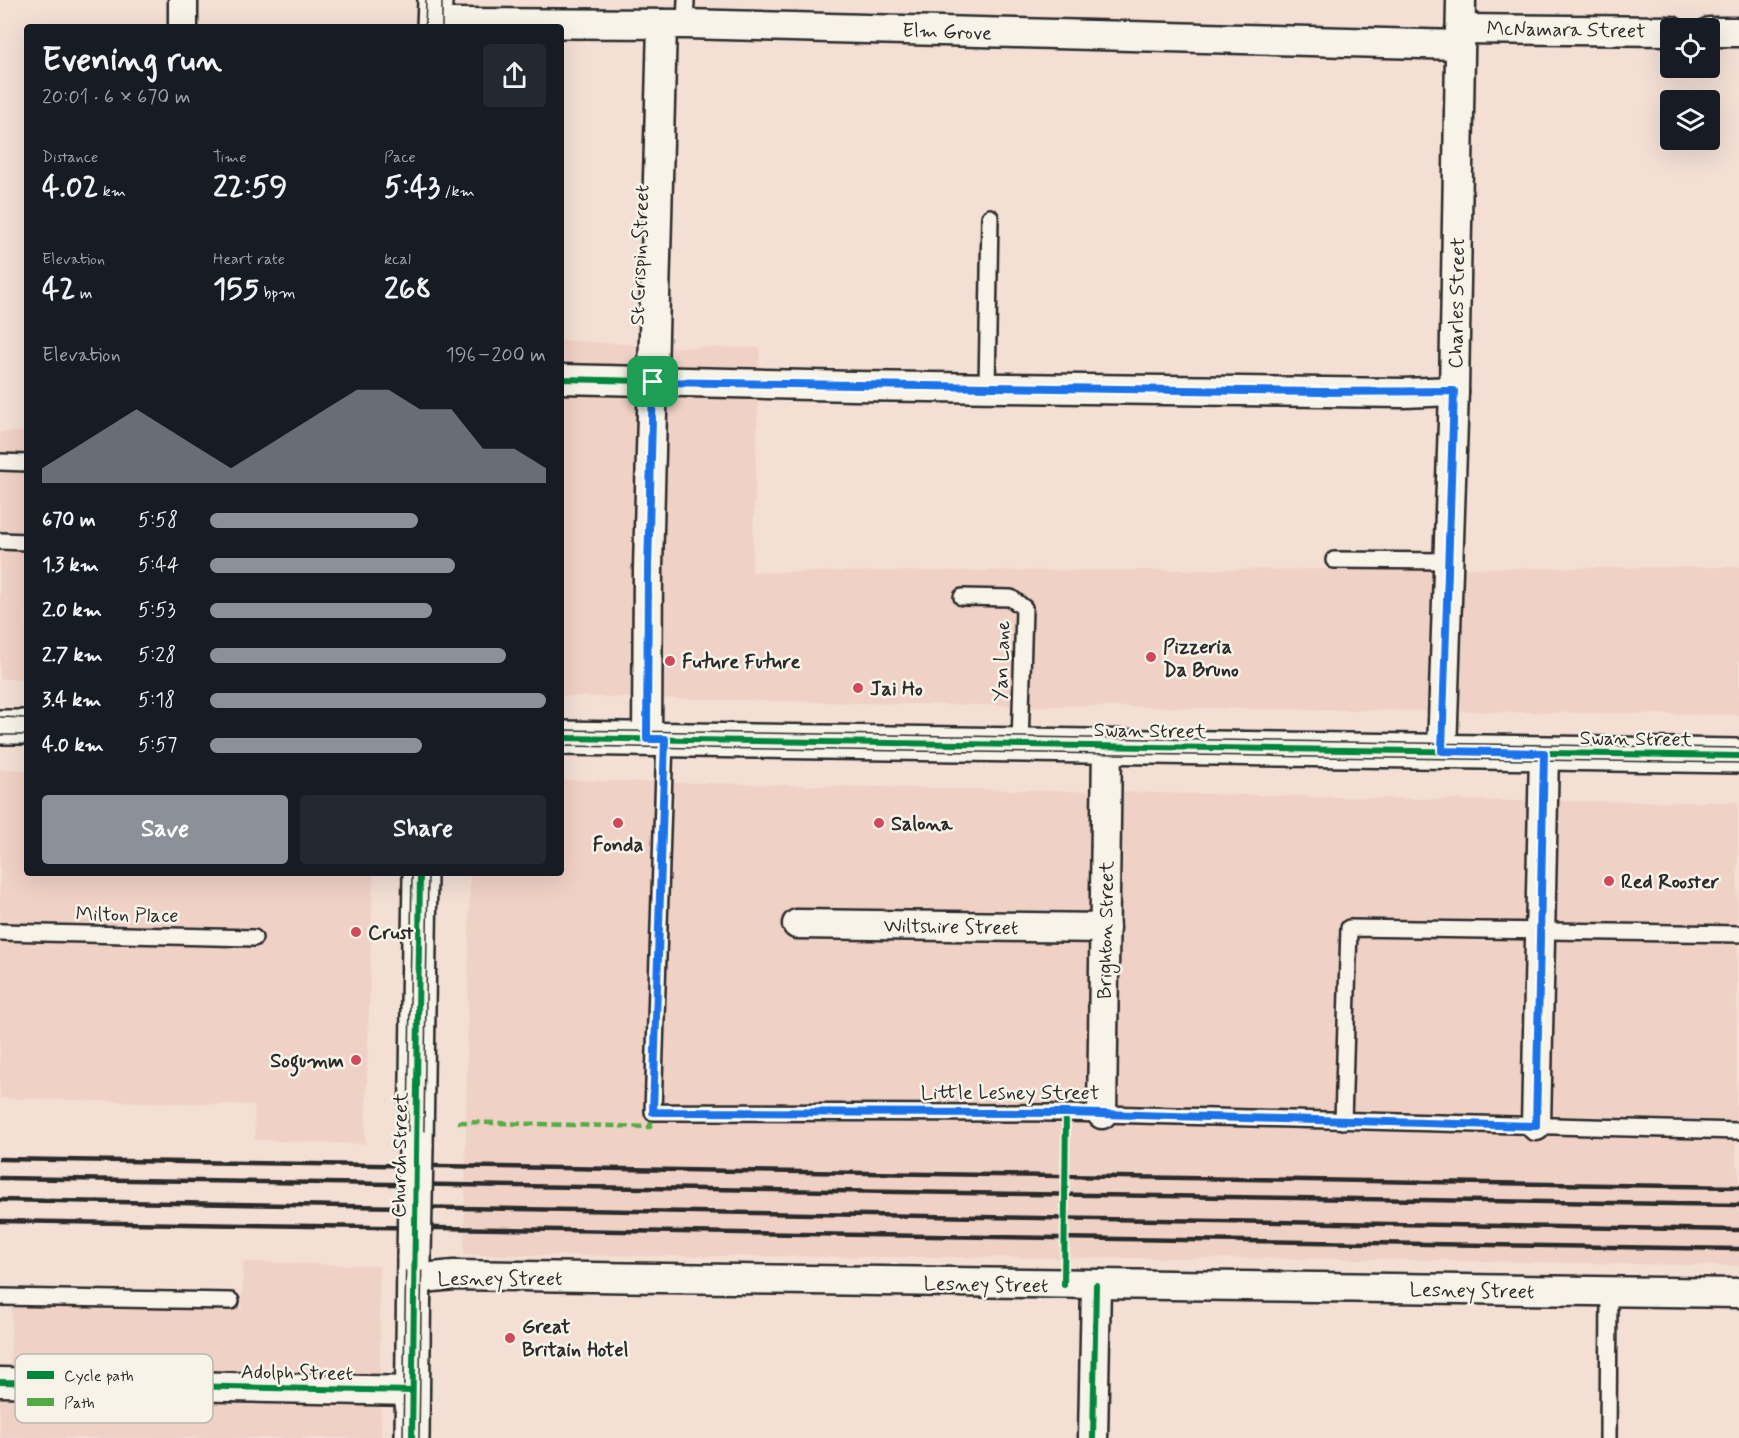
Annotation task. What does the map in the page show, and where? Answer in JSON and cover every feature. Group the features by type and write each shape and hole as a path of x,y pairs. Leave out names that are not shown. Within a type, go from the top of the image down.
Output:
{"main road":[{"path":"0,727 24,727"},
{"name":"Swan Street","path":"564,738 1739,756"},
{"name":"Church Street","path":"412,1438 420,876"}],"street":[{"path":"183,0 183,24"},
{"name":"Charles Street","path":"1442,751 1454,391 1461,0"},
{"name":"Elm Grove","path":"434,17 677,16 1460,37"},
{"name":"St Crispin Street","path":"656,739 648,568 653,382 677,16"},
{"name":"McNamara Street","path":"1460,37 1660,31"},
{"path":"1720,32 1739,32"},
{"path":"564,379 987,388 1403,393 1454,391"},
{"name":"Brighton Street","path":"1102,1114 1107,746"},
{"path":"1536,1126 1544,753"},
{"name":"Wiltshire Street","path":"797,924 1105,928"},
{"name":"Lesney Street","path":"413,1268 454,1275 1739,1293"},
{"path":"1093,1438 1096,1285"},
{"name":"Adolph Street","path":"0,1382 15,1382"},
{"name":"Adolph Street","path":"213,1387 412,1391"}],"lane":[{"path":"987,388 990,217"},
{"path":"0,462 24,462"},
{"path":"0,541 24,542"},
{"path":"1334,560 1449,561"},
{"name":"Yan Lane","path":"962,597 1011,598 1024,608 1020,745"},
{"name":"Little Lesney Street","path":"656,739 653,1112 1102,1114 1739,1131"},
{"path":"1343,1121 1349,928 1739,934"},
{"name":"Milton Place","path":"0,932 254,938"},
{"path":"1608,1438 1609,1292"},
{"path":"1,1297 231,1301"}],"shaded area":[{"path":"564,340 668,347 760,348 752,572 1739,567 1739,715 907,704 564,696"},
{"path":"0,432 24,432 24,679 0,679"},
{"path":"0,769 24,770 24,876 373,876 365,1144 255,1140 254,1105 0,1098"},
{"path":"564,780 1518,801 1738,802 1736,1166 1739,1167 1739,1266 1376,1259 464,1255 470,876 564,876"},
{"path":"243,1262 379,1266 381,1438 0,1438 0,1378 10,1373 12,1300 164,1303 242,1309"}],"tram line":[{"path":"425,24 426,0"},
{"path":"442,0 442,24"},
{"path":"0,717 24,718"},
{"path":"564,730 1739,748"},
{"path":"0,735 24,735"},
{"path":"564,746 1739,763"},
{"path":"403,1438 412,876"},
{"path":"419,1438 428,876"}],"railway":[{"path":"0,1159 1739,1187"},
{"path":"0,1178 1739,1205"},
{"path":"0,1200 1739,1230"},
{"path":"0,1221 1739,1249"}],"marked path":[{"path":"458,1122 650,1127 653,1112"}],"cycle path":[{"path":"564,379 854,386 1403,393 1454,391"},
{"path":"564,738 1739,756"},
{"path":"412,1438 420,876"},
{"path":"1064,1285 1066,1113"},
{"path":"1093,1438 1096,1285"},
{"path":"0,1382 15,1382"},
{"path":"213,1387 412,1391"}],"place":[{"name":"Pizzeria Da Bruno","path":"1151,657"},
{"name":"Future Future","path":"670,661"},
{"name":"Jai Ho","path":"858,688"},
{"name":"Fonda","path":"618,823"},
{"name":"Salona","path":"879,823"},
{"name":"Red Rooster","path":"1609,881"},
{"name":"Crust","path":"356,932"},
{"name":"Sogumm","path":"356,1060"},
{"name":"Great Britain Hotel","path":"510,1338"}],"route":[{"path":"653,382 1403,393 1454,391 1442,751 1544,753 1536,1126 1066,1113 653,1112 665,739 647,739 648,568 653,382"}]}
